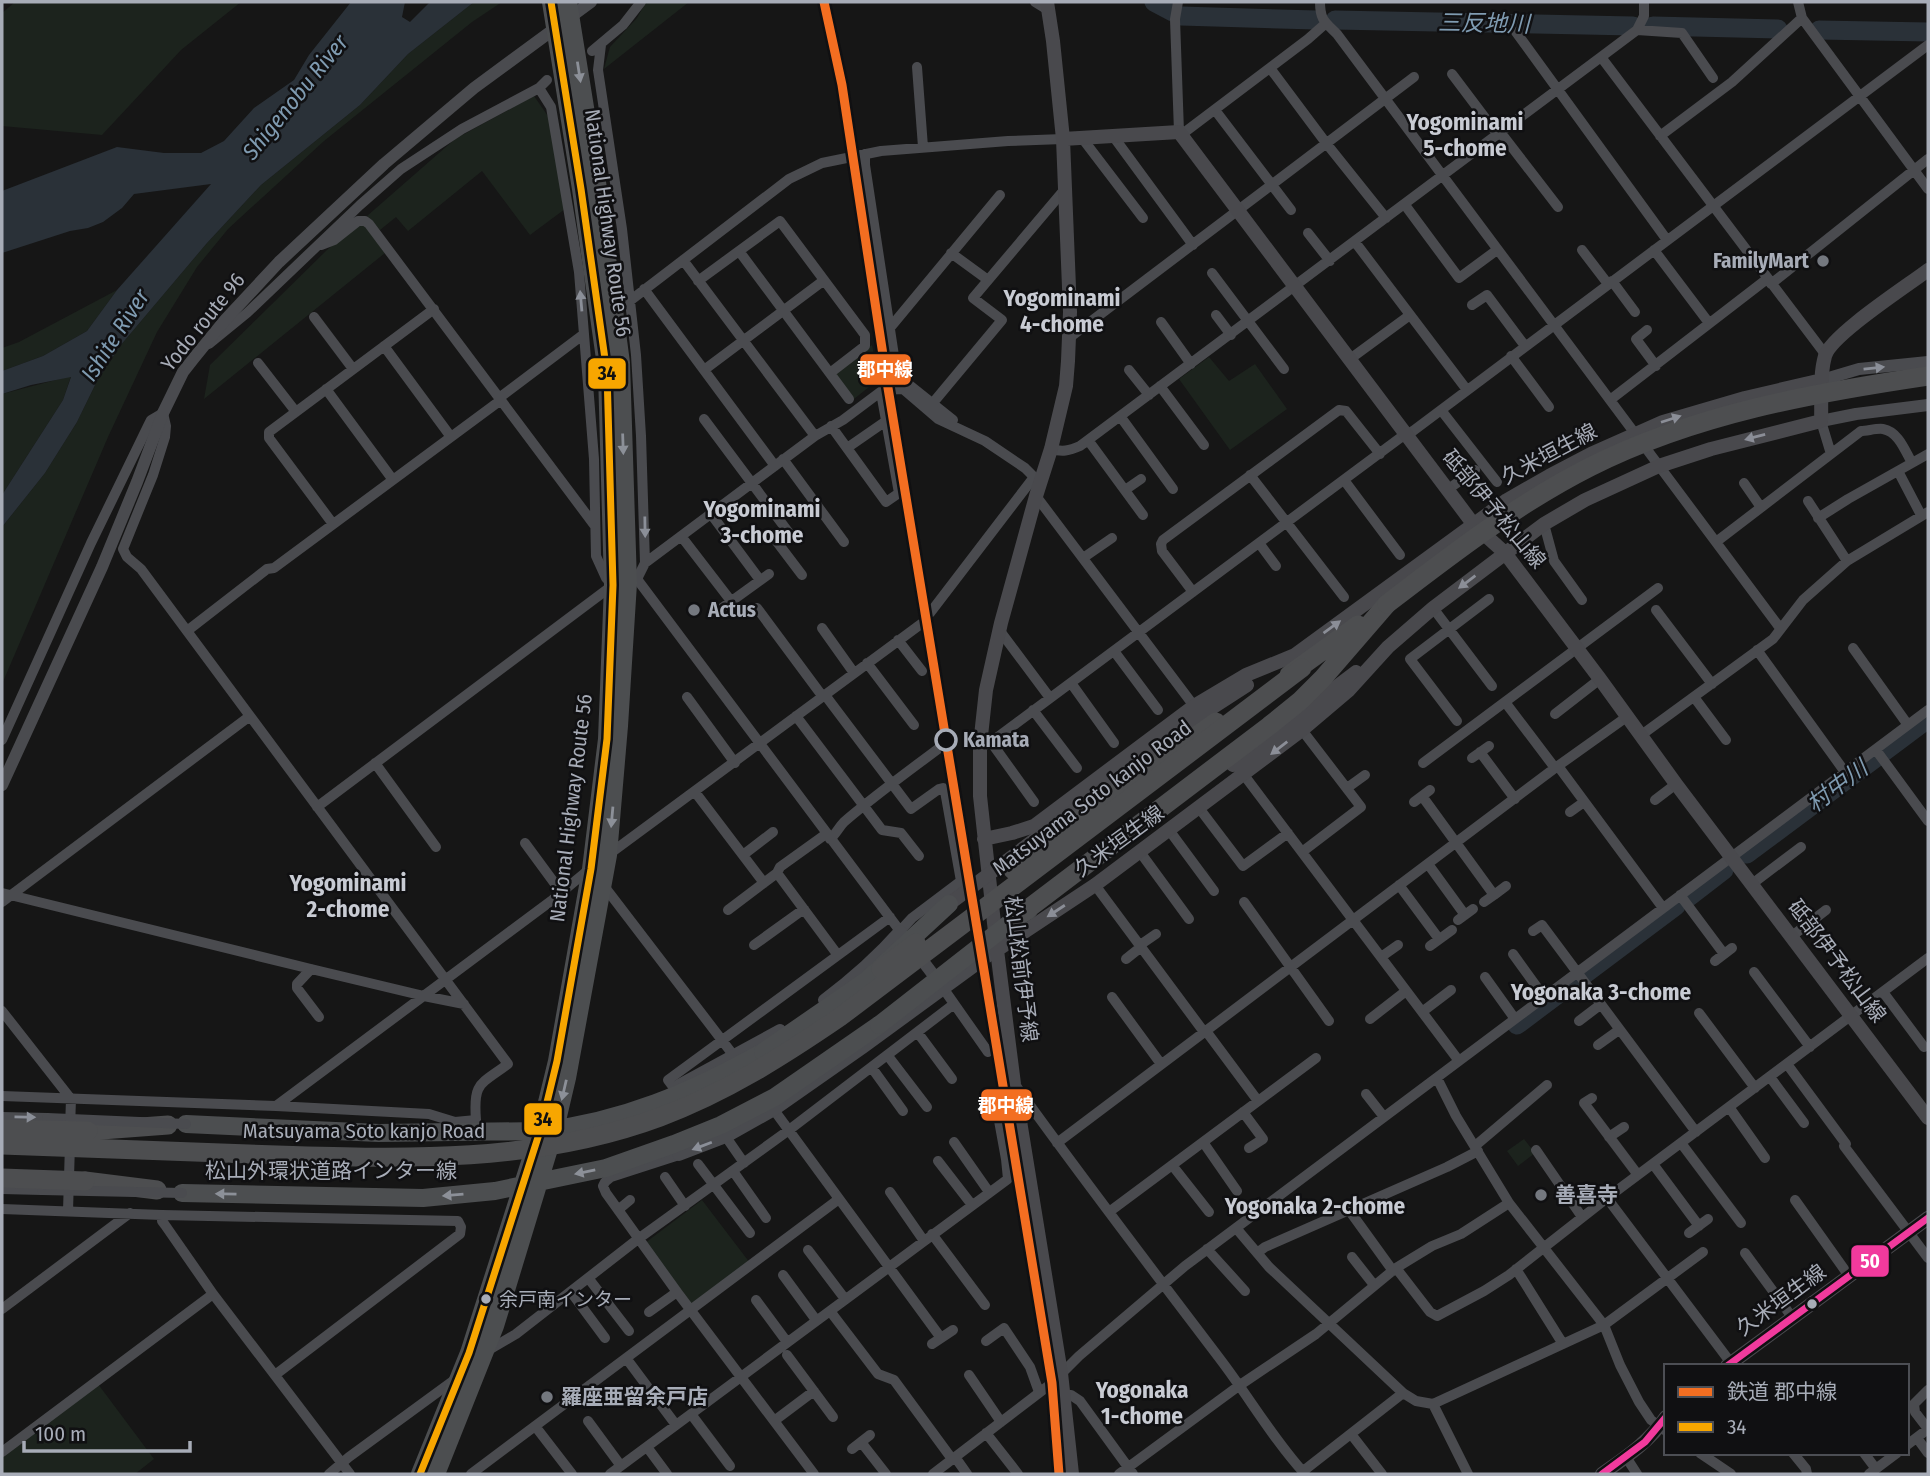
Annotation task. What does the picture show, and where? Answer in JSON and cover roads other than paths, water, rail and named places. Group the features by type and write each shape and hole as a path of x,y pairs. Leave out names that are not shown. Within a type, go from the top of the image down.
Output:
{"highway":[{"name":"National Highway Route 56","path":"420,1474 469,1353 521,1186 545,1136 567,1078 608,855 620,726 626,582 621,363 597,182 561,11"},
{"name":"Matsuyama Soto kanjo Road","path":"2,1145 366,1157 459,1156 545,1136 620,1130 660,1117 754,1073 840,1017 1298,661 1387,604 1509,513 1582,471 1686,428 1743,411 1840,389 1928,376"},
{"name":"National Highway Route 56","path":"436,1474 485,1352 539,1181 590,869 626,582"},
{"path":"1016,918 1300,701 1387,604"},
{"path":"881,969 1102,803 1298,661"},
{"name":"松山外環状道路インター線","path":"182,1193 423,1198 495,1191 676,1150 775,1097 879,1025 1016,918 1126,851"},
{"name":"松山外環状道路インター線","path":"186,1124 379,1133 545,1136 600,1122 659,1103 720,1076 763,1052 817,1017 881,969 950,904"},
{"path":"2,1129 88,1132 186,1124"},
{"path":"2,1178 85,1181 182,1193"}],"main road":[{"path":"1043,4 1053,41 1063,139 1180,133"},
{"name":"砥部伊予松山線","path":"1180,133 1474,525 1505,553 1928,1118"},
{"name":"松山松前伊予線","path":"1063,139 1069,338 1066,386 1051,449 1038,479 1036,496 986,690 980,796 996,950 1014,1084 1061,1373 1072,1474"},
{"path":"1822,421 1825,354 1853,327 1928,270"},
{"name":"久米垣生線","path":"950,904 1213,707 1298,661 1507,500 1549,476 1663,422 1714,406 1822,380"},
{"name":"久米垣生線","path":"996,950 1095,885 1126,851 1340,685 1433,608 1544,524 1584,500 1659,466 1710,449 1822,421"},
{"name":"久米垣生線","path":"1126,851 1156,840 1303,730 1348,691 1388,647"},
{"name":"久米垣生線","path":"984,839 1034,825 1194,706 1246,675 1298,661"},
{"path":"1080,811 1080,797 1106,771"},
{"path":"1034,825 1065,809 1080,811 1126,851"},
{"path":"1095,885 1126,851 1156,840"},
{"name":"久米垣生線","path":"1729,1364 1928,1218"},
{"path":"1602,1474 1639,1448 1664,1425"}],"street":[{"name":"Yodo route 96","path":"2,785 102,567 163,413 183,372 279,262 384,164 561,11 591,2"},
{"path":"642,2 623,25 596,48 631,300 641,436 645,563"},
{"path":"1178,2 1175,19 1180,133"},
{"path":"1320,2 1320,12 1325,24 1336,34 1780,628"},
{"path":"1051,449 1070,451 1088,440 1405,205 1637,30 1644,16 1644,2"},
{"path":"1798,2 1802,18 1928,189"},
{"path":"1660,136 1732,82 1802,18"},
{"path":"1180,133 1215,110 1325,24"},
{"path":"1637,30 1682,33 1713,78"},
{"path":"1516,32 1667,240"},
{"path":"1034,802 985,744 1441,410 1928,45"},
{"path":"1601,57 1825,354"},
{"path":"917,67 923,147"},
{"path":"1270,68 1386,218"},
{"path":"1452,74 1558,207"},
{"path":"1069,338 1414,77"},
{"path":"204,345 213,342 247,313 401,169 462,129 543,84 551,107 579,272 594,459 596,556 606,578 626,582 760,744 988,1052"},
{"path":"1215,110 1291,210"},
{"path":"1113,136 1159,190 1192,245"},
{"path":"1082,138 1143,218"},
{"path":"631,300 789,179 822,163 865,154 923,147 1063,139"},
{"path":"829,427 832,421 878,386 892,379 895,369 865,154"},
{"path":"1610,400 1928,159"},
{"path":"932,404 1002,320 973,298 1065,189"},
{"path":"889,329 1000,195"},
{"path":"1405,205 1459,278 1497,250"},
{"path":"318,244 324,245 334,240 358,220 369,224 595,526"},
{"path":"698,281 780,221 865,335 866,346 830,373"},
{"path":"1308,233 1330,261"},
{"path":"1355,242 1467,390"},
{"path":"1582,250 1635,312"},
{"path":"1654,250 1709,323"},
{"path":"739,251 849,399"},
{"path":"951,253 988,280"},
{"path":"683,260 815,436"},
{"path":"1212,273 1284,369"},
{"path":"704,370 823,281"},
{"path":"644,289 704,370 844,542"},
{"path":"1472,305 1487,295 1525,346"},
{"path":"333,524 269,438 269,432 434,309"},
{"path":"1216,315 1231,335"},
{"path":"1350,359 1410,315"},
{"path":"314,317 353,369"},
{"path":"1161,322 1191,364"},
{"path":"1647,330 1636,339 1656,366"},
{"path":"187,631 267,569 274,568 452,437 584,334"},
{"path":"384,346 452,437"},
{"path":"1511,356 1549,407"},
{"path":"1822,380 1859,369 1928,362"},
{"path":"258,363 296,412"},
{"path":"1129,370 1149,395"},
{"path":"892,379 1038,479 930,613"},
{"path":"1160,386 1203,437"},
{"path":"326,389 393,480"},
{"path":"317,807 626,582 645,563 779,462 883,390 903,389 938,419 975,436"},
{"path":"829,427 886,502 899,494 882,398"},
{"path":"1831,454 1822,421 1928,405"},
{"path":"1193,592 1162,551 1161,544 1250,475 1339,410 1346,411 1380,454"},
{"path":"1441,410 1497,482"},
{"path":"2,740 91,542 148,426 151,420 163,413 165,437 153,475 123,549 127,557 141,569 508,1063 477,1087 474,1096 476,1120 455,1122 429,1114 2,1096"},
{"path":"1120,416 1173,489"},
{"path":"704,419 789,533 777,542 802,575"},
{"path":"847,448 886,421"},
{"path":"1716,542 1861,431 1883,429 1899,440 1912,463"},
{"path":"1088,440 1143,515"},
{"path":"1818,518 1928,454"},
{"path":"1447,489 1475,470"},
{"path":"1640,736 1773,639 1803,600 1847,561 1925,513 1898,471"},
{"path":"1250,475 1344,597"},
{"path":"1125,491 1141,479"},
{"path":"1344,480 1400,555"},
{"path":"1744,483 1760,506"},
{"path":"1036,496 1194,706"},
{"path":"1808,502 1847,561"},
{"path":"681,536 726,604 765,577 711,514"},
{"path":"1544,524 1554,561 1581,600"},
{"path":"1083,558 1112,538"},
{"path":"1259,543 1276,566"},
{"path":"1423,763 1658,588"},
{"path":"1456,714 1410,659 1489,599"},
{"path":"659,1103 674,1088 771,1037 822,1002 860,973 912,918 961,881 943,788 911,808 757,608"},
{"path":"1433,608 1492,686"},
{"path":"1656,610 1712,684"},
{"path":"276,1106 608,855 921,624"},
{"path":"822,628 854,673"},
{"path":"1000,631 1050,698"},
{"path":"898,640 922,671"},
{"path":"1853,648 1908,725"},
{"path":"1757,650 1845,772"},
{"path":"1114,651 1158,710"},
{"path":"867,663 914,725"},
{"path":"1555,714 1600,679"},
{"path":"1070,683 1114,743"},
{"path":"687,697 735,763"},
{"path":"1694,697 1726,740"},
{"path":"1505,702 1663,908"},
{"path":"1033,710 1077,768"},
{"path":"933,1474 1052,1383 1163,1284 1207,1249 1544,997 1579,976 1663,908 1845,772 1878,753 1928,710"},
{"path":"5,897 250,716"},
{"path":"796,716 882,830 901,833 919,856"},
{"path":"1057,1143 1456,842 1628,716"},
{"path":"1302,852 1361,807 1303,730"},
{"path":"728,910 777,873 780,867 836,833 842,824 937,750"},
{"path":"1480,752 1515,799"},
{"path":"1878,753 1928,821"},
{"path":"375,764 436,847"},
{"path":"1244,775 1459,1061"},
{"path":"1348,788 1365,775"},
{"path":"1655,800 1676,784"},
{"path":"695,792 764,883"},
{"path":"1422,796 1494,895"},
{"path":"1570,812 1584,802"},
{"path":"1199,808 1242,866 1288,833"},
{"path":"1169,830 1214,891"},
{"path":"743,855 774,832"},
{"path":"525,843 561,892"},
{"path":"1752,884 1801,847"},
{"path":"1126,851 1189,919"},
{"path":"1399,885 1435,943 1462,918 1428,864"},
{"path":"777,873 837,954"},
{"path":"1095,885 1115,919 1141,946 1258,1101"},
{"path":"604,886 734,1056"},
{"path":"1484,902 1506,886"},
{"path":"1680,895 1723,954"},
{"path":"5,897 464,1004"},
{"path":"1244,902 1329,1021"},
{"path":"754,945 804,909"},
{"path":"1792,936 1826,910"},
{"path":"674,1088 668,1080 890,917"},
{"path":"1533,931 1542,925 1696,1132"},
{"path":"1126,959 1156,934"},
{"path":"1381,957 1398,945"},
{"path":"814,1474 638,1239 603,1186 611,1177 676,1150 726,1137 774,1110 996,950"},
{"path":"1513,954 1544,997"},
{"path":"1349,1210 1430,1312 1437,1315 1484,1291 1516,1269 1928,958"},
{"path":"311,969 297,984 297,988 319,1017"},
{"path":"1754,972 1810,1047"},
{"path":"1485,977 1515,1019"},
{"path":"1422,1012 1451,990"},
{"path":"1370,1018 1406,991"},
{"path":"1883,992 1924,1047"},
{"path":"1112,997 1161,1064"},
{"path":"329,1474 460,1376 485,1352 516,1334 638,1239 789,1130 954,1004"},
{"path":"1579,1021 1601,1005"},
{"path":"2,1011 71,1099 68,1211"},
{"path":"1699,1013 1708,1034 1755,1088"},
{"path":"1598,1045 1619,1030"},
{"path":"918,1033 952,1079"},
{"path":"888,1056 927,1107"},
{"path":"1109,1212 1316,1058"},
{"path":"1787,1064 1928,1258"},
{"path":"872,1068 903,1111"},
{"path":"1770,1077 1804,1123"},
{"path":"1437,1078 1455,1116 1509,1203 1604,1325 1639,1402 1651,1420 1664,1425"},
{"path":"1014,1084 1304,1473 1404,1393"},
{"path":"1257,1253 1265,1247 1447,1167 1477,1149 1547,1084"},
{"path":"1366,1094 1384,1117"},
{"path":"1592,1098 1584,1103 1638,1175"},
{"path":"1729,1107 1765,1158"},
{"path":"774,1110 889,1267 937,1341 953,1329"},
{"path":"379,1112 379,1133"},
{"path":"1243,1112 1263,1139 1249,1148"},
{"path":"610,1474 1008,1179 998,1115"},
{"path":"2,1117 186,1124"},
{"path":"1609,1137 1624,1127"},
{"path":"726,1137 744,1163"},
{"path":"954,1142 989,1192"},
{"path":"1203,1142 1237,1191"},
{"path":"1681,1143 1741,1223"},
{"path":"1536,1150 1582,1217"},
{"path":"939,1161 972,1205"},
{"path":"698,1164 750,1233"},
{"path":"1653,1164 1699,1226"},
{"path":"1172,1165 1209,1212"},
{"path":"733,1171 766,1218"},
{"path":"665,1177 685,1206"},
{"path":"2,1189 182,1193"},
{"path":"890,1192 985,1305"},
{"path":"341,1218 342,1195"},
{"path":"1607,1198 1729,1364"},
{"path":"471,1474 839,1199"},
{"path":"618,1210 630,1200"},
{"path":"1795,1200 1849,1276"},
{"path":"1063,1395 1071,1395 1080,1401 1126,1472 1240,1385 1329,1323 1395,1269 1432,1246 1461,1234 1509,1203"},
{"path":"2,1209 458,1221 460,1234 275,1376"},
{"path":"2,1309 130,1213"},
{"path":"162,1215 165,1225 213,1294 350,1474"},
{"path":"1236,1228 1269,1267 1404,1393 1416,1401 1433,1404 1604,1325 1703,1252"},
{"path":"1207,1249 1245,1291"},
{"path":"808,1250 845,1299"},
{"path":"1745,1253 1792,1317"},
{"path":"1352,1257 1374,1285"},
{"path":"1516,1269 1563,1344"},
{"path":"783,1275 816,1321"},
{"path":"589,1279 629,1331"},
{"path":"570,1292 605,1338"},
{"path":"649,1312 677,1292"},
{"path":"2,1452 213,1294"},
{"path":"756,1300 787,1342"},
{"path":"830,1311 878,1374 894,1380 967,1474"},
{"path":"986,1341 1004,1328 1030,1367 1039,1392"},
{"path":"787,1355 833,1417"},
{"path":"626,1357 676,1425"},
{"path":"969,1375 1001,1422"},
{"path":"1927,1390 1914,1404 1915,1412 1928,1429 1912,1442 1928,1453"},
{"path":"774,1421 814,1391"},
{"path":"1433,1404 1468,1474"},
{"path":"691,1413 730,1466"},
{"path":"588,1421 621,1466"},
{"path":"535,1426 572,1474"},
{"path":"986,1433 1018,1474"},
{"path":"1351,1434 1382,1474"},
{"path":"852,1449 865,1438 886,1474"},
{"path":"647,1447 667,1474"},
{"path":"1703,1455 1731,1474"},
{"path":"1790,1455 1806,1469 1807,1474"},
{"path":"1865,1455 1872,1471 1894,1455"},
{"path":"1626,1457 1637,1474"}],"water":[{"path":"351,2 405,2 402,17 410,22 430,2 474,2 408,54 360,105 261,185 207,243 120,346 45,473 2,527 2,495 63,400 71,377 2,394 2,371 43,356 87,331 117,290 211,184 134,194 122,208 103,222 2,253 2,191 117,147 164,153 201,153 224,141 254,108 294,80 309,55"}],"waterway":[{"name":"三反地川","path":"1154,2 1173,12"},
{"name":"三反地川","path":"1181,16 1316,20"},
{"name":"三反地川","path":"1335,20 1633,26"},
{"name":"三反地川","path":"1653,26 1778,29"},
{"name":"三反地川","path":"1819,30 1928,32"},
{"name":"村中川","path":"1747,854 1928,719"},
{"name":"村中川","path":"1689,897 1724,870"},
{"name":"村中川","path":"1517,1025 1676,906"}],"tunnel":[{"path":"885,383 892,379"}],"rail line":[{"name":"郡中線","path":"824,2 842,85 888,388 1052,1383 1059,1474"}],"place":[{"name":"FamilyMart","path":"1823,261"},
{"name":"Actus","path":"694,610"},
{"name":"Kamata","path":"946,740"},
{"name":"善喜寺","path":"1541,1195"},
{"name":"余戸南インター","path":"486,1299"},
{"name":"羅座亜留余戸店","path":"547,1397"}],"district":[{"name":"Yogominami 5-chome","path":"1465,135"},
{"name":"Yogominami 4-chome","path":"1062,311"},
{"name":"Yogominami 3-chome","path":"762,522"},
{"name":"Yogominami 2-chome","path":"348,896"},
{"name":"Yogonaka 3-chome","path":"1601,992"},
{"name":"Yogonaka 2-chome","path":"1315,1206"},
{"name":"Yogonaka 1-chome","path":"1142,1403"}],"water label":[{"name":"Shigenobu River","path":"295,97"},
{"name":"Ishite River","path":"115,335"}]}
